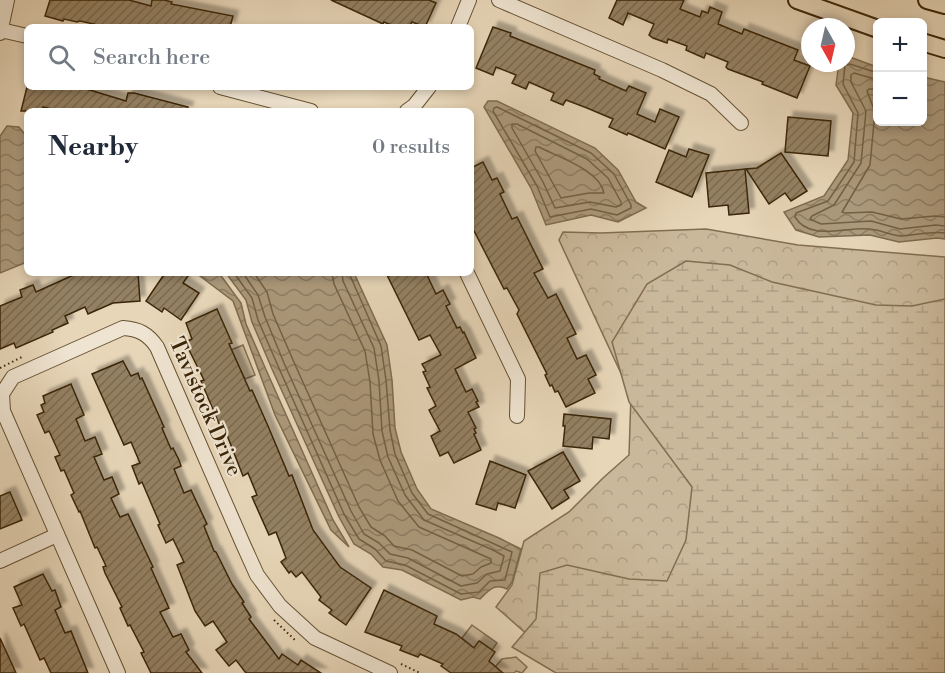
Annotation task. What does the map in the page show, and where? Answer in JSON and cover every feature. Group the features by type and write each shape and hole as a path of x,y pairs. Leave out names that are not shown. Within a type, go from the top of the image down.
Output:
{"main road":[{"path":"797,0 873,27"},
{"path":"927,0 945,5"},
{"path":"927,44 945,49"}],"street":[{"path":"7,0 1,32 24,36"},
{"path":"459,24 469,0"},
{"path":"499,0 641,60 711,93 741,123"},
{"path":"231,90 300,108"},
{"path":"411,108 427,90"},
{"path":"468,276 518,379 517,416"},
{"name":"Tavistock Drive","path":"118,673 3,411 2,394 13,377 123,328 143,332 157,347 257,575 280,606 315,638 390,673"},
{"path":"0,561 57,536"}],"green space":[{"path":"706,229 798,245 945,257 945,673 571,673 496,607 512,585 524,541 569,512 629,455 631,395 559,240 563,232"},
{"path":"686,261 730,265 772,282 876,305 912,306 945,299 945,673 556,673 512,647 536,619 540,573 567,565 629,579 667,581 686,540 692,487 629,402 612,342 647,284"},
{"path":"243,345 255,375 245,379 231,350"},
{"path":"472,625 497,643 492,650 480,641 474,648 462,638"},
{"path":"516,657 527,667 522,673 516,671 503,673 495,667 502,659"}],"water":[{"path":"855,59 873,66 873,126 927,126 927,78 945,82 945,239 899,242 870,235 819,237 796,230 784,212 824,196 848,160 853,113 836,85 838,72 855,72"},
{"path":"488,101 497,101 595,148 618,170 636,202 646,208 618,222 591,215 546,225 531,188 484,107"},
{"path":"7,126 19,127 24,133 24,263 0,273 0,136"},
{"path":"200,276 221,276 241,303 246,324 267,372 333,520 349,547 331,530 275,415 233,301"},
{"path":"228,276 355,276 387,345 395,428 401,452 417,489 431,509 521,549 512,582 507,589 495,587 480,599 473,597 461,600 402,570 383,567 371,554 354,544 339,517 272,369 252,322 246,300"}],"building":[{"path":"50,0 129,0 151,6 152,0 164,0 172,2 171,4 233,16 231,24 94,24 64,19 63,21 45,16"},
{"path":"331,0 429,0 436,3 426,24 384,22 383,24"},
{"path":"617,0 684,0 680,9 700,17 702,11 708,13 710,7 722,12 718,24 742,34 744,29 798,50 794,60 801,63 801,72 808,72 797,98 728,69 726,67 728,62 706,53 704,58 686,50 687,46 668,39 667,43 653,38 649,35 654,24 628,13 623,25 609,18"},
{"path":"493,27 595,70 594,74 600,77 599,79 626,91 629,86 646,93 637,114 655,122 660,109 679,117 665,149 609,127 613,119 566,100 563,105 551,100 554,93 529,82 526,89 512,83 516,75 496,67 493,75 476,68"},
{"path":"26,90 90,90 126,101 128,93 134,93 188,107 43,107 24,108 24,111 21,111"},
{"path":"788,117 831,121 828,156 785,152"},
{"path":"689,149 709,155 692,197 656,182 669,150 686,157"},
{"path":"781,153 807,191 791,201 785,193 769,204 746,169 757,168"},
{"path":"483,162 492,180 497,178 504,192 500,194 512,219 517,217 543,269 534,273 548,298 556,294 576,334 567,338 577,359 586,355 596,375 588,379 595,393 566,407 558,391 555,392 552,385 550,386 545,375 547,374 517,314 519,310 507,288 504,289 474,231 474,166"},
{"path":"745,169 749,213 729,215 728,205 709,207 706,173"},
{"path":"71,276 138,276 140,301 113,303 88,314 85,307 65,316 68,323 52,330 53,332 16,348 14,343 0,349 0,306 22,297 20,290 33,285 36,292"},
{"path":"163,276 188,276 183,283 199,293 181,320 164,308 162,312 146,301"},
{"path":"387,276 427,276 436,294 443,290 450,304 446,306 457,328 460,327 464,332 476,358 455,369 466,392 472,389 478,401 476,402 479,407 468,412 476,428 474,434 481,450 454,463 448,452 440,456 431,436 440,431 429,410 436,406 427,388 430,387 422,364 441,355 430,335 419,340"},
{"path":"217,309 232,343 229,344 250,391 252,390 289,476 292,475 313,530 340,567 371,588 346,625 329,613 332,610 319,600 321,597 302,572 296,577 291,571 289,573 281,562 286,558 276,532 269,535 252,497 257,495 248,473 243,476 223,425 220,426 201,381 204,380 185,342 192,339 186,323"},
{"path":"123,361 131,376 138,373 140,379 142,378 164,427 162,428 171,449 173,448 179,460 181,466 174,469 184,493 191,490 207,524 204,526 214,551 244,602 242,603 251,617 249,619 279,659 282,654 298,665 301,660 321,673 246,673 236,660 229,666 216,650 227,642 213,621 205,626 195,611 177,565 184,562 173,539 166,543 142,482 139,484 132,466 140,463 131,442 124,445 92,374"},
{"path":"71,384 84,415 76,419 85,441 95,437 102,454 94,457 104,480 112,477 119,494 111,498 120,517 128,514 153,567 151,568 169,608 160,612 173,637 181,634 189,650 186,652 202,673 151,673 141,653 144,652 130,625 128,626 120,608 122,607 105,573 103,567 106,566 97,547 95,548 71,495 74,493 64,470 61,471 55,457 60,455 49,431 45,433 37,415 44,412 41,405 45,403 43,396"},
{"path":"564,414 611,419 609,439 593,437 592,449 563,446"},
{"path":"563,452 580,481 564,490 569,498 552,509 528,471"},
{"path":"490,461 526,475 515,508 498,503 496,510 476,504"},
{"path":"10,492 22,520 0,529 0,496"},
{"path":"43,574 52,591 55,590 61,607 55,610 65,633 71,631 88,673 51,673 44,658 40,660 24,624 21,626 13,608 22,605 14,587"},
{"path":"384,590 437,616 434,624 456,634 474,648 479,641 495,652 489,661 503,673 451,673 441,666 443,664 420,654 418,657 400,650 402,646 365,632"},
{"path":"0,638 16,673 0,673"}]}
